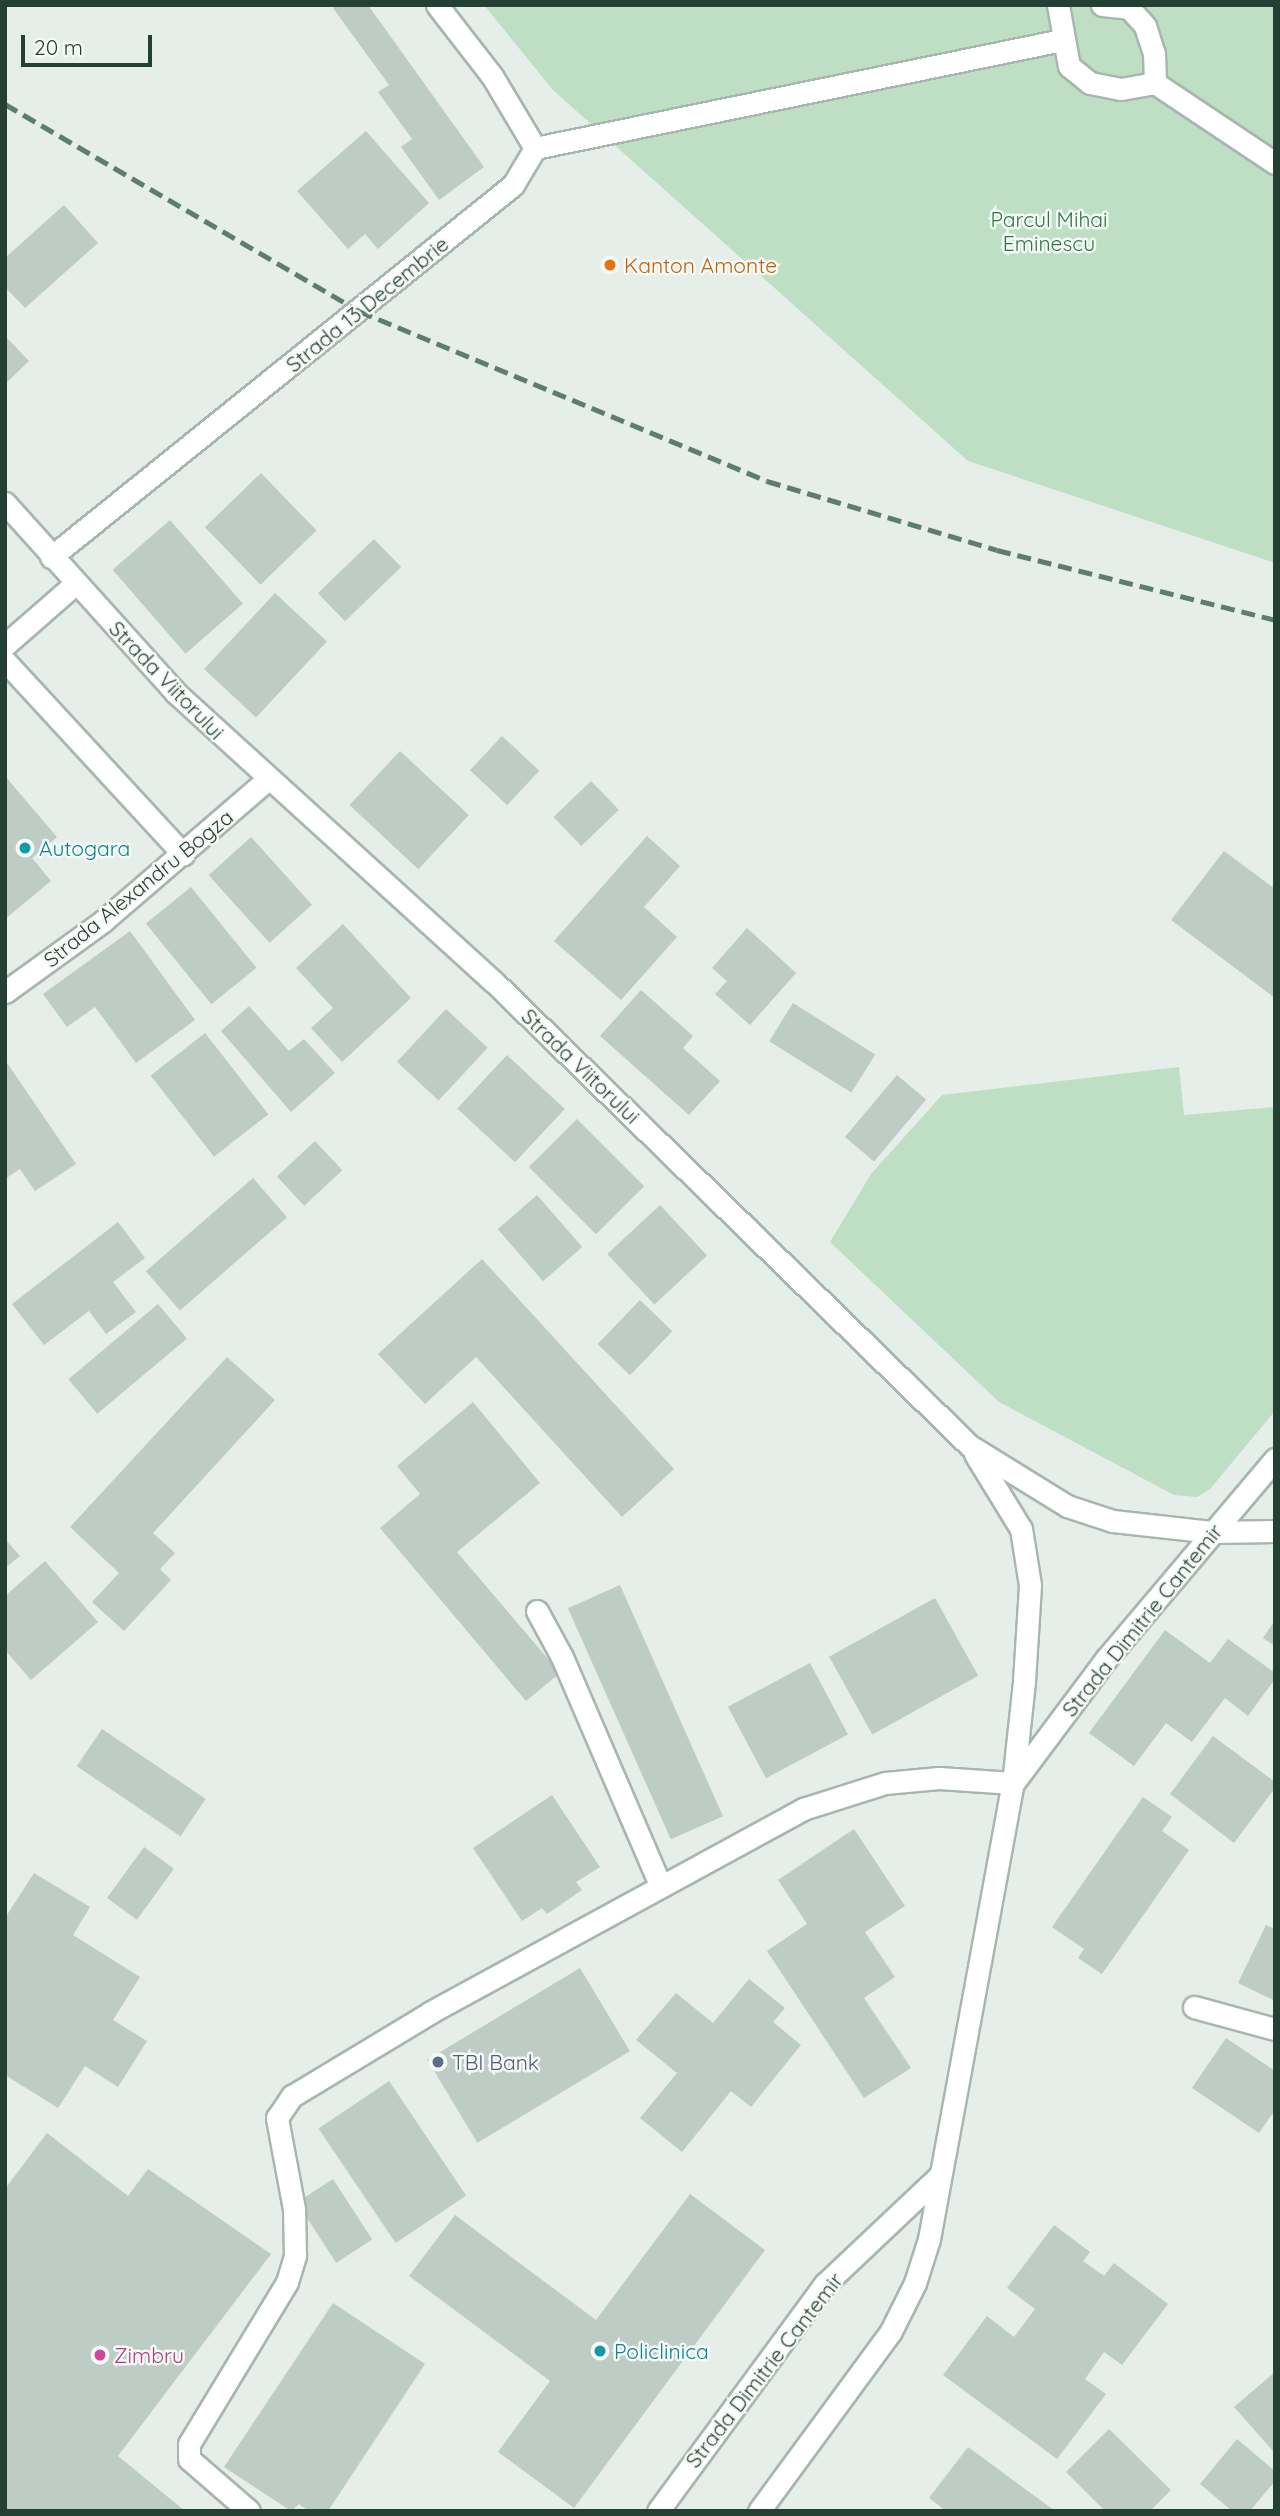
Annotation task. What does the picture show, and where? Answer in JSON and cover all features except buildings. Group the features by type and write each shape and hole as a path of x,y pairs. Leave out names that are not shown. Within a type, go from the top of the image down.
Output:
{"street":[{"path":"437,5 492,76 535,148 1062,40"},
{"path":"1058,5 1062,40 1069,66 1090,83 1121,89 1155,83 1275,163"},
{"path":"1102,5 1130,7 1145,26 1154,53 1155,83"},
{"name":"Strada 13 Decembrie","path":"51,557 513,185 535,148"},
{"name":"Strada Viitorului","path":"5,503 175,692 267,780 494,982 970,1446 1067,1506 1113,1521 1213,1532 1275,1531"},
{"path":"5,645 76,583"},
{"path":"5,661 183,854"},
{"name":"Strada Alexandru Bogza","path":"5,992 103,921 267,780"},
{"name":"Strada Dimitrie Cantemir","path":"759,2511 891,2332 915,2283 929,2239 938,2177 1013,1783 1030,1585 1021,1529 970,1446"},
{"name":"Strada Dimitrie Cantemir","path":"1013,1783 1106,1659 1275,1459"},
{"path":"537,1611 562,1657 660,1885"},
{"path":"249,2511 189,2459 189,2444 288,2282 295,2255 294,2209 277,2125 281,2108 300,2089 398,2031 660,1885 803,1809 839,1795 885,1783 940,1778 1013,1783"},
{"path":"1194,2007 1275,2029"},
{"name":"Strada Dimitrie Cantemir","path":"658,2511 825,2284 938,2177"}],"green space":[{"name":"Parcul Mihai Eminescu","path":"484,5 1275,5 1275,563 968,461 553,90"},
{"path":"1179,1067 1184,1115 1275,1107 1275,1411 1210,1489 1197,1497 1174,1495 999,1402 830,1242 871,1174 942,1095"}],"railway":[{"path":"5,104 359,311 767,481 997,550 1275,620"}],"place":[{"name":"Kanton Amonte","path":"610,265"},
{"name":"Autogara","path":"25,848"},
{"name":"TBI Bank","path":"438,2062"},
{"name":"Policlinica","path":"600,2351"},
{"name":"Zimbru","path":"100,2355"}]}
